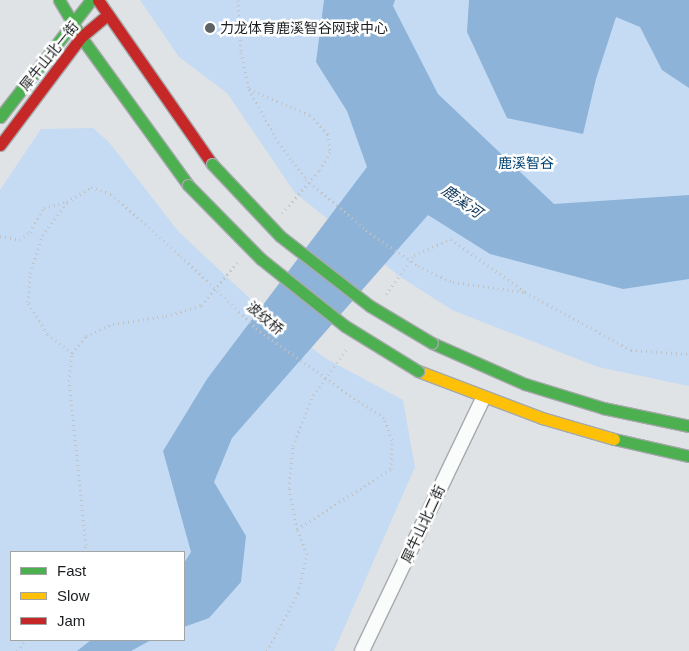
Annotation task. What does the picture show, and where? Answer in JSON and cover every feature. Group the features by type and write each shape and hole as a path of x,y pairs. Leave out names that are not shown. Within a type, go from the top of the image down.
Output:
{"main road":[{"path":"59,0 81,37 188,185 261,258 344,326 418,371 483,398 640,447 689,456"},
{"name":"犀牛山北一街","path":"0,117 72,21 91,0"},
{"path":"98,0 212,164 280,236 370,306 432,342 525,384 603,408 689,426"},
{"name":"犀牛山北一街","path":"0,145 81,37 108,14"}],"street":[{"name":"犀牛山北二街","path":"362,651 483,398"}],"path":[{"path":"238,0 241,52 249,89 278,142 306,179 358,223 418,266 453,282 525,292"},
{"path":"249,89 310,115 328,134 330,152 319,171 279,216"},
{"name":"波纹桥","path":"67,202 91,187 111,194 181,256 256,328 384,418 392,440 391,469 297,529"},
{"path":"0,236 20,240 30,232 44,208 67,202"},
{"path":"67,202 42,235 30,272 28,302 47,334 72,353"},
{"path":"381,302 414,255 451,239 525,292 631,350 689,354"},
{"path":"83,551 86,545 69,381 72,353 86,336 114,324 166,316 201,305 240,260"},
{"path":"267,651 298,593 307,554 297,529 289,488 293,446 313,394 352,340"}],"green space":[{"name":"鹿溪智谷","path":"140,0 689,0 689,386 598,367 452,310 399,276 295,193 227,93 179,57"},
{"path":"93,128 109,142 178,231 262,310 325,358 403,400 415,467 334,651 0,651 0,190 41,129"}],"water":[{"name":"鹿溪河","path":"324,0 395,0 393,6 438,94 554,204 689,195 689,279 623,289 490,254 428,215 232,438 214,482 246,536 241,582 209,618 185,627 185,561 191,552 163,451 207,379 367,167 347,111 316,62"},
{"path":"469,0 689,0 689,88 662,70 640,27 616,17 596,79 583,134 507,118 467,32"},
{"path":"90,641 149,641 131,651 77,651"}],"traffic: fast":[{"path":"59,0 81,37 188,185"},
{"path":"0,117 91,0"},
{"path":"212,164 280,236 370,306 432,343"},
{"path":"188,185 261,259 345,326 418,371"},
{"path":"432,343 525,384 603,408 689,426"},
{"path":"614,439 689,456"}],"traffic: slow":[{"path":"418,371 542,418 614,439"}],"traffic: jam":[{"path":"98,0 212,164"},
{"path":"0,145 81,37 108,14"}],"place":[{"name":"力龙体育鹿溪智谷网球中心","path":"210,28"}]}
